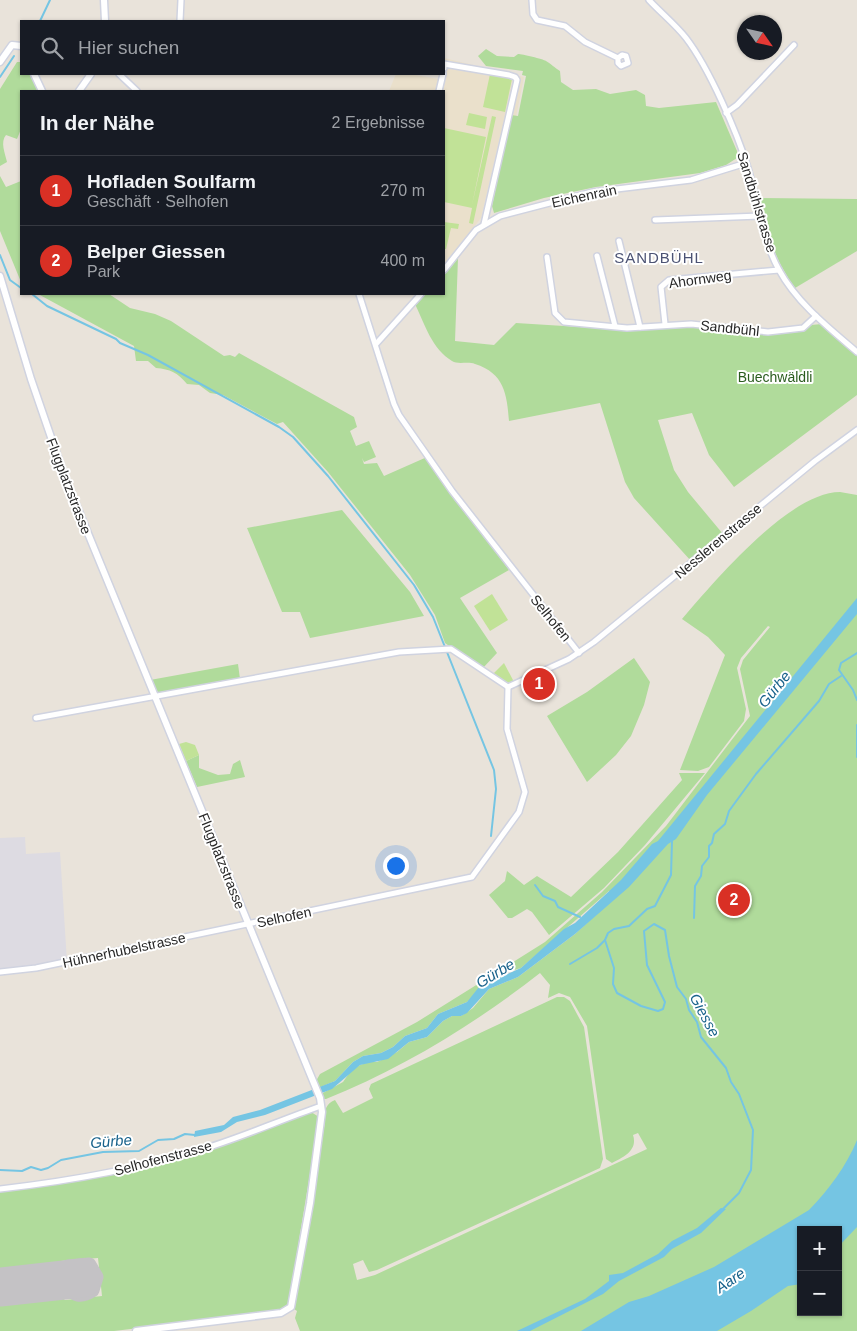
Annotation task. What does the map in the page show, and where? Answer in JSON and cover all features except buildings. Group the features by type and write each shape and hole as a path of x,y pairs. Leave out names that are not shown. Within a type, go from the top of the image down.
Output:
{"street":[{"path":"104,0 105,20"},
{"path":"180,20 181,0"},
{"path":"532,0 533,14 537,20 565,26 585,42 618,58"},
{"path":"651,2 659,0"},
{"name":"Sandbühlstrasse","path":"651,2 692,47 726,113 746,163 770,250 779,270 790,287 816,316 857,352"},
{"path":"726,113 738,105 794,45"},
{"path":"0,62 12,46 20,46"},
{"path":"445,64 455,64 509,75 516,77 517,80 484,224"},
{"path":"34,75 42,90"},
{"path":"80,90 90,75"},
{"path":"120,75 136,90"},
{"path":"440,90 443,75"},
{"name":"Eichenrain","path":"445,269 468,238 484,224 500,216 592,192 691,180 746,163"},
{"path":"655,220 760,216"},
{"path":"619,241 640,327"},
{"path":"597,256 615,326"},
{"name":"Sandbühl","path":"547,257 555,314 559,320 640,327 665,324 691,324 781,332 803,328 816,316"},
{"name":"Ahornweg","path":"665,324 661,287 669,280 779,270"},
{"name":"Flugplatzstrasse","path":"0,276 31,379 64,475 320,1098 322,1122 291,1307 282,1313 136,1331"},
{"name":"Selhofen","path":"248,924 472,877 519,812 524,797 523,783 507,729 508,687 579,653 458,499 400,415 394,404 359,295"},
{"path":"376,344 421,295"},
{"name":"Nesslerenstrasse","path":"579,653 808,467 857,430"},
{"path":"36,718 400,652 446,649 508,687"},
{"name":"Hühnerhubelstrasse","path":"0,972 36,968 248,924"},
{"name":"Selhofenstrasse","path":"0,1189 59,1182 172,1158 250,1133 321,1106"}],"shaded area":[{"path":"445,58 524,77 516,117 505,116 481,218 445,264 445,90 389,90 396,75 416,75 438,79 439,75 445,75"},
{"path":"25,837 26,854 60,852 67,962 0,972 0,838"}],"green space":[{"path":"486,49 497,56 514,57 520,54 546,61 560,71 561,82 573,90 596,89 610,94 636,90 645,95 646,106 659,108 716,102 737,151 737,158 726,165 700,173 596,187 544,198 494,213 492,206 511,115 518,116 526,76 522,75 523,71 486,66 478,56"},
{"path":"17,62 20,62 20,75 34,75 42,90 20,90 20,132 17,139 6,135 4,138 7,162 0,166 0,89"},
{"path":"490,74 512,79 505,112 483,107"},
{"path":"469,113 487,117 485,129 466,125"},
{"path":"492,116 496,117 473,224 469,223 472,208 445,202 445,128 486,137 472,205"},
{"path":"0,176 6,187 20,181 20,280 0,231"},
{"path":"759,198 857,199 857,251 795,288 782,267 772,245"},
{"path":"445,222 459,224 458,229 451,228 446,249"},
{"name":"Buechwäldli","path":"458,258 455,341 494,345 516,323 628,330 687,327 712,328 768,334 805,330 811,325 822,324 857,355 857,395 734,487 709,455 692,413 658,420 674,470 688,492 723,534 691,561 634,498 625,482 600,403 509,421 505,393 498,379 485,368 472,363 454,362 439,350 430,336 415,304 424,295 445,295 445,274"},
{"path":"40,295 110,295 130,308 155,314 171,321 224,356 230,355 235,357 239,353 354,417 357,427 350,431 356,446 369,441 376,457 364,462 362,458 364,464 377,463 384,476 427,457 509,570 460,598 497,653 482,669 445,643 435,615 410,575 328,472 283,422 277,424 223,395 210,393 199,385 187,384 173,372 156,368 148,361 136,361 134,346"},
{"path":"840,492 857,495 857,1331 300,1331 295,1318 297,1311 294,1309 325,1122 325,1112 327,1106 335,1100 343,1113 373,1098 369,1089 371,1084 557,997 564,997 570,1001 584,1027 603,1159 600,1168 377,1270 369,1272 363,1260 353,1264 357,1280 375,1275 647,1149 638,1133 633,1135 634,1145 629,1152 612,1163 606,1159 587,1026 570,997 559,993 548,998 550,985 540,973 490,1010 438,1044 355,1087 326,1099 323,1099 321,1094 343,1082 350,1072 360,1065 377,1062 397,1052 409,1042 427,1037 443,1021 452,1016 461,1016 473,1008 489,989 518,977 575,934 611,901 609,891 521,968 505,973 467,1002 438,1014 427,1028 405,1036 393,1047 381,1053 363,1056 353,1062 335,1081 318,1088 316,1081 320,1074 417,1022 545,942 602,892 666,826 750,716 740,669 743,660 770,627 768,626 741,658 737,668 746,709 744,721 709,767 698,771 680,770 725,655 708,637 682,619 754,542 776,522 798,507 820,496"},
{"path":"342,510 410,592 424,616 310,638 300,612 282,612 247,528"},
{"path":"492,594 508,620 490,631 474,606"},
{"path":"634,658 650,682 644,705 631,736 616,755 587,782 547,716 587,692"},
{"path":"504,663 514,682 506,684 492,675"},
{"path":"238,664 240,679 162,693 155,691 150,680"},
{"path":"186,742 195,745 199,755 186,761 179,744"},
{"path":"199,755 199,768 218,775 230,774 233,764 240,760 245,777 197,787 186,761"},
{"path":"679,773 705,773 645,845 604,888 549,935 532,912 527,909 512,918 508,918 489,895 505,881 507,871 524,885 537,876 571,897 618,852 682,780"},
{"path":"311,1112 319,1117 289,1301 285,1308 272,1312 114,1331 0,1331 0,1300 57,1294 65,1300 102,1296 98,1258 61,1261 52,1268 0,1274 0,1192 92,1179 167,1163"}],"water":[{"path":"857,598 857,614 707,795 676,839 668,844 629,887 575,934 518,977 489,989 467,1013 461,1016 452,1016 443,1021 427,1037 409,1042 388,1059 360,1065 332,1089 265,1115 237,1122 221,1132 194,1137 195,1131 224,1125 233,1117 260,1110 335,1081 353,1062 363,1056 381,1053 393,1047 405,1036 427,1028 438,1014 467,1002 479,987 500,975 503,976 521,968 564,929 575,923 621,880 652,844 658,841"},
{"name":"Aare","path":"857,1140 857,1227 842,1243 842,1226 797,1226 797,1285 788,1286 717,1331 581,1331 629,1302 649,1296 714,1267 809,1210 823,1195 848,1159"},
{"path":"721,1208 726,1209 701,1233 672,1249 664,1257 619,1281 603,1294 530,1331 517,1331 585,1299 609,1281 609,1275 623,1273 658,1254 672,1241 697,1228"}],"waterway":[{"path":"40,20 50,0"},
{"path":"0,77 14,56"},
{"path":"0,255 10,280 20,287"},
{"path":"33,295 47,306 148,355 279,427 293,437 328,476 414,585 433,617 494,770 496,789 491,836"},
{"path":"857,653 841,663 839,670 853,690 857,700"},
{"path":"694,918 695,886 701,876 702,866 709,857 709,846 712,843 714,834 725,824 729,811 756,774 819,701 829,684 841,676"},
{"path":"857,725 857,757"},
{"name":"Giesse","path":"672,841 671,875 655,906 647,909 629,926 614,929 608,933 605,940 614,968 613,984 617,993 641,1006 658,1011 663,1009 665,1002 647,965 644,931 654,924 665,930 677,987 686,999 689,1010 697,1022 701,1037 726,1068 731,1082 739,1094 753,1130 751,1170 739,1193 723,1209"},
{"path":"535,885 543,896 555,901 558,907 580,917"},
{"path":"570,964 597,948 605,940"},
{"name":"Gürbe","path":"0,1170 22,1171 31,1167 41,1170 61,1160 103,1152 139,1151 158,1140 174,1139 185,1134 195,1135"}],"taxiway":[{"path":"45,1282 68,1267 89,1265 96,1277 92,1290 81,1294 77,1294 59,1281"}],"runway":[{"path":"0,1287 82,1278"}],"place":[{"name":"Hofladen Soulfarm","path":"539,684"},
{"name":"Belper Giessen","path":"734,900"}],"district":[{"name":"SANDBÜHL","path":"659,257"}]}
